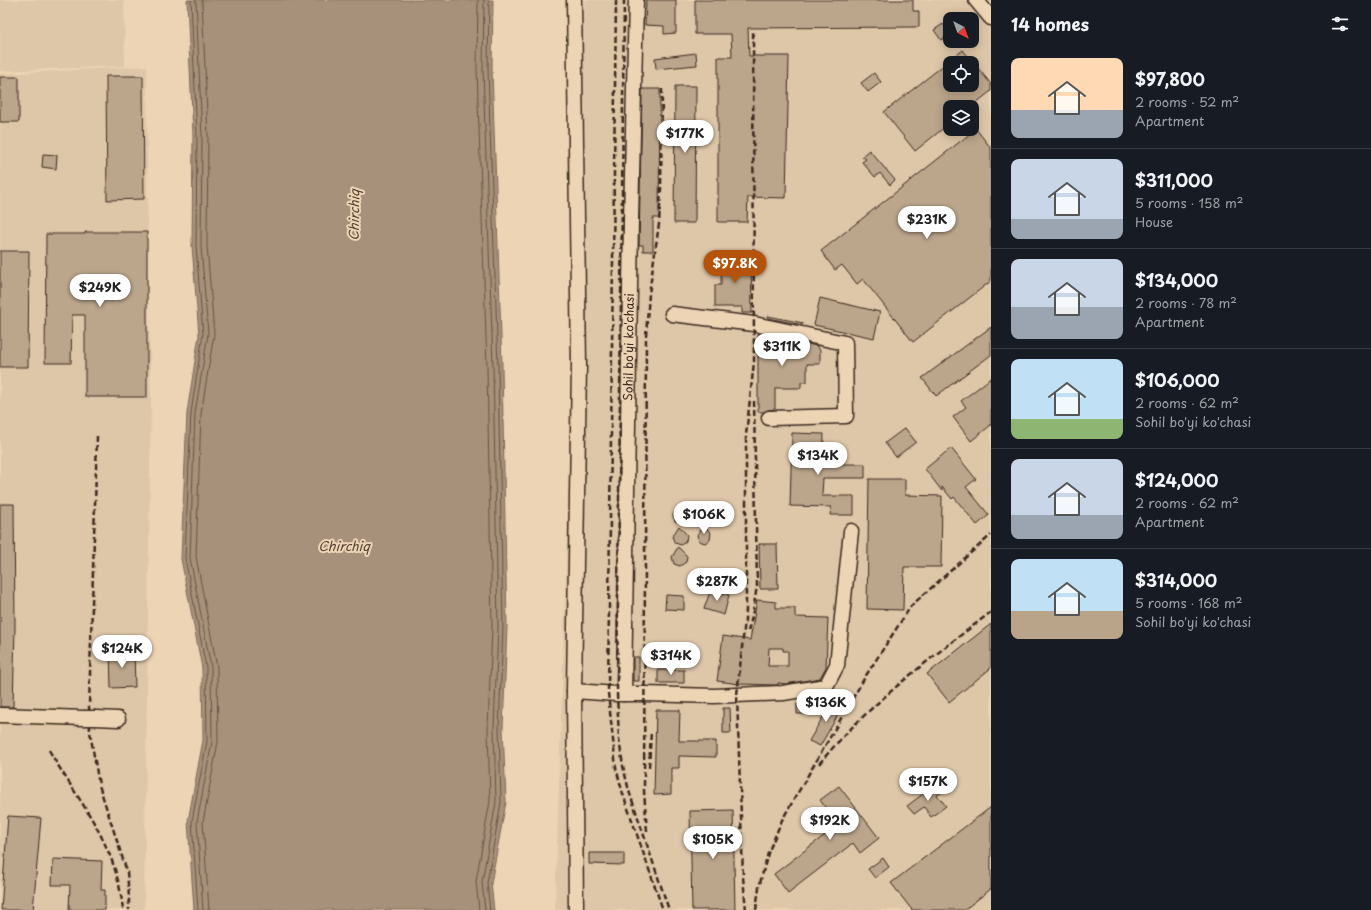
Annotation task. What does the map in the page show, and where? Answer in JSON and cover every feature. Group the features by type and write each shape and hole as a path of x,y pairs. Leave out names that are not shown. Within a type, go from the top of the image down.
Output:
{"street":[{"path":"574,0 579,366 574,691 576,910"},
{"name":"Sohil bo'yi ko'chasi","path":"624,694 636,0"},
{"path":"976,0 991,18"},
{"path":"672,314 754,324 845,343 846,416 769,418"},
{"path":"574,691 624,694 714,696 783,693 826,686 837,665 851,531"},
{"path":"0,715 118,719"}],"shaded area":[{"path":"0,0 124,0 125,66 0,71"},
{"path":"584,0 991,0 991,910 555,910"},
{"path":"147,66 148,279 151,398 144,910 0,910 0,74"}],"water":[{"name":"Chirchiq","path":"187,0 493,0 492,69 502,366 507,627 503,728 506,802 491,883 494,910 194,910 188,821 203,740 202,668 181,559 187,413 199,335 192,246 193,136"}],"building":[{"path":"646,0 676,0 676,33 664,34 664,26 645,25"},
{"path":"695,0 913,0 913,11 919,11 919,27 748,28 749,56 789,56 786,198 748,197 747,222 718,222 718,57 732,57 731,34 695,34"},
{"path":"943,24 943,39 941,40 934,30"},
{"path":"963,50 968,56 955,56"},
{"path":"696,53 697,65 656,69 655,58"},
{"path":"943,66 943,92 979,92 979,69 991,84 991,91 979,101 943,100 943,129 915,151 884,112"},
{"path":"874,73 881,82 868,92 861,83"},
{"path":"106,76 143,76 144,199 107,200"},
{"path":"0,77 19,77 19,122 0,122"},
{"path":"675,86 696,86 695,223 674,223"},
{"path":"642,89 660,89 659,218 653,218 653,251 643,251 643,245 639,245"},
{"path":"979,133 991,148 991,281 913,342 863,279 857,284 842,265 835,270 821,251 967,136 979,136"},
{"path":"869,150 895,180 890,185 880,173 875,177 862,162 866,159 862,156"},
{"path":"43,154 57,155 56,169 42,167"},
{"path":"85,232 147,232 147,397 85,397 85,315 72,315 71,363 45,363 46,234 85,234"},
{"path":"0,251 29,251 28,367 0,367"},
{"path":"751,257 752,313 742,313 742,307 715,307 715,285 721,285 721,258"},
{"path":"820,298 880,312 874,338 814,325"},
{"path":"768,316 803,323 802,325 768,318"},
{"path":"991,327 991,355 936,396 922,378"},
{"path":"758,334 817,346 820,350 820,364 807,364 807,382 801,382 801,388 775,388 775,409 764,412 758,412"},
{"path":"991,378 991,425 971,441 953,417 966,407 961,401"},
{"path":"905,428 916,442 896,457 885,443"},
{"path":"792,433 824,434 823,464 865,464 865,478 823,478 822,496 854,496 854,515 830,515 831,507 790,506"},
{"path":"951,448 976,479 966,487 989,515 977,525 954,497 952,499 942,487 942,491 925,469"},
{"path":"869,479 905,479 905,495 942,496 941,567 904,567 903,610 867,609"},
{"path":"0,504 14,504 15,628 13,707 0,707"},
{"path":"683,508 689,514 689,518 682,523 675,521 673,515 677,509"},
{"path":"700,508 706,508 711,512 710,519 705,522 698,520 696,514"},
{"path":"703,525 711,533 710,540 705,543 699,541 697,535"},
{"path":"679,526 687,535 686,541 681,545 675,543 672,537"},
{"path":"759,544 777,544 778,589 760,589"},
{"path":"678,547 687,556 686,562 680,566 674,564 672,557"},
{"path":"711,589 729,595 724,615 704,609"},
{"path":"666,595 684,596 684,610 665,609"},
{"path":"757,600 776,602 776,608 795,608 795,617 828,618 826,667 820,678 786,684 778,683 778,685 739,684 717,681 723,636 750,640","holes":["769,648 783,648 783,651 788,651 788,666 768,666"]},
{"path":"991,624 991,668 949,702 927,674"},
{"path":"110,651 134,651 135,687 111,688"},
{"path":"633,657 639,657 639,681 633,681"},
{"path":"658,670 684,670 684,683 658,683"},
{"path":"831,703 845,703 820,746 809,741"},
{"path":"797,704 808,704 808,714 797,714"},
{"path":"723,708 730,708 731,733 723,733"},
{"path":"656,710 680,710 679,741 716,741 716,757 679,756 679,768 671,768 671,794 654,795"},
{"path":"935,785 941,793 937,795 946,806 931,817 924,807 914,814 907,806"},
{"path":"839,786 879,838 860,853 853,843 788,893 774,874 838,825 820,800"},
{"path":"991,807 991,889 964,910 912,910 891,883"},
{"path":"733,810 735,910 692,910 690,811"},
{"path":"8,816 41,818 33,910 1,910"},
{"path":"589,853 624,853 624,865 589,864"},
{"path":"883,858 889,867 875,878 868,869"},
{"path":"53,859 102,861 101,890 105,890 105,910 69,910 70,885 52,885"}],"railway":[{"path":"616,0 608,693 616,768 623,794 663,910"},
{"path":"624,0 617,694 619,739 629,791 669,910"},
{"path":"746,910 743,877 737,695 746,610 746,435 754,362 753,30"},
{"path":"647,831 644,791 646,335 649,294 659,224 662,89"},
{"path":"748,631 757,586 754,400"},
{"path":"97,436 89,707 90,732 99,785 127,872 129,910"},
{"path":"756,910 759,887 768,853 782,820 865,677 911,606 991,535"},
{"path":"819,764 838,742 900,683 991,612"},
{"path":"649,767 651,731"},
{"path":"49,750 88,812 102,838 116,872 123,910"}]}
